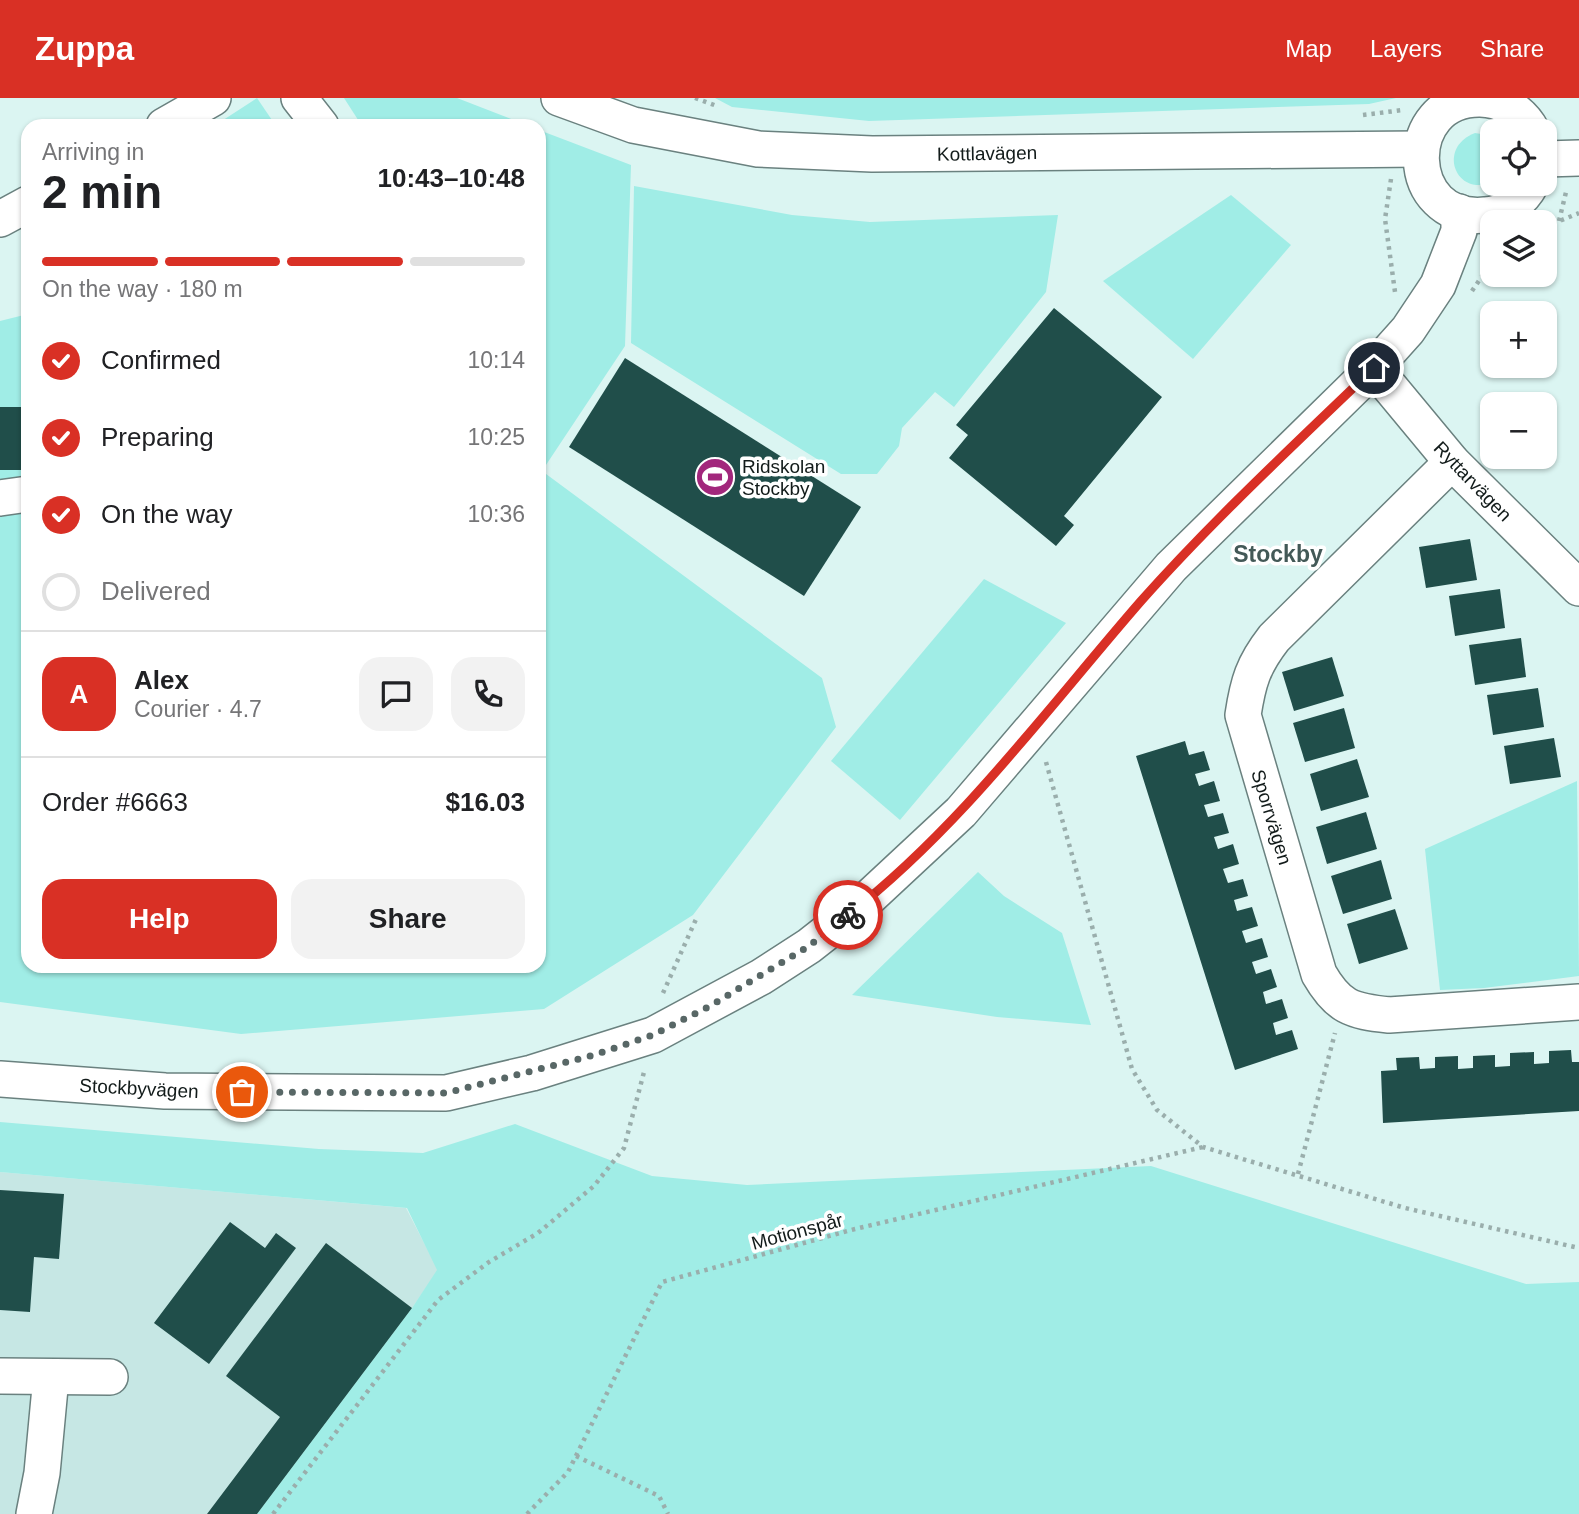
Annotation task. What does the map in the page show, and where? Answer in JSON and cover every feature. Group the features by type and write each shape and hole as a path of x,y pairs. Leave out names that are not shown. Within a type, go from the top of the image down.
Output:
{"street":[{"path":"176,119 213,98"},
{"path":"299,98 316,119"},
{"name":"Kottlavägen","path":"559,98 633,125 758,149 872,154 1408,150"},
{"path":"1523,119 1510,107 1485,98 1464,100 1443,111 1408,150 1430,190 1442,204 1459,212 1479,216 1500,212 1523,196"},
{"path":"1557,159 1579,158"},
{"path":"0,219 21,208"},
{"name":"Stockbyvägen","path":"0,1079 165,1091 446,1093 557,1066 653,1035 761,977 809,946 860,906 961,812 1171,568 1374,368 1413,323 1438,285 1459,231 1459,212"},
{"name":"Ryttarvägen","path":"1374,368 1452,462 1579,589"},
{"name":"Sporrvägen","path":"1342,1005 1331,994 1319,974 1251,746 1243,715 1249,681 1259,658 1274,638 1452,462"},
{"path":"0,498 21,495"},
{"path":"1342,1005 1388,1014 1579,1002"},
{"path":"0,1376 110,1377"},
{"path":"34,1514 51,1377"}],"path":[{"path":"1412,106 1403,110 1408,150 1385,219 1396,307 1413,323"},
{"path":"1557,222 1579,214"},
{"path":"1025,737 1046,762 1132,1069 1157,1110 1203,1147 1405,1208 1579,1248"},
{"path":"273,1514 438,1300 489,1262 538,1233 594,1186 624,1148 650,1057 656,1009 697,917"},
{"path":"1298,1174 1342,1005"},
{"name":"Motionspår","path":"527,1514 568,1472 662,1282 855,1229 1203,1147"},
{"path":"576,1456 659,1496 668,1514"}],"shaded area":[{"path":"257,98 271,119 225,119"},
{"path":"344,98 457,98 511,119 358,119"},
{"path":"715,98 1396,98 1369,104 869,121 732,107"},
{"path":"546,133 631,165 625,346 546,465"},
{"path":"1475,133 1480,134 1480,185 1469,183 1456,169 1456,149 1463,140"},
{"path":"634,186 792,215 870,222 1058,215 1046,292 954,407 935,392 902,428 899,446 877,474 841,474 631,343"},
{"path":"1231,195 1291,245 1193,359 1103,281"},
{"path":"21,316 21,973 546,973 546,474 822,678 836,727 693,915 544,1009 241,1034 0,1002 0,321"},
{"path":"984,579 1066,623 900,820 831,761"},
{"path":"1577,781 1579,976 1484,988 1440,990 1425,849"},
{"path":"978,872 1004,896 1062,933 1091,1025 997,1017 852,995"},
{"path":"0,1122 319,1149 423,1153 515,1124 652,1176 747,1185 1151,1166 1526,1284 1579,1282 1579,1514 257,1514 412,1308 437,1270 407,1208 0,1172"},
{"path":"0,1172 406,1208 438,1270 257,1514 0,1514"}],"building":[{"path":"1054,308 1162,397 1064,516 1074,525 1056,546 949,458 968,435 956,425"},
{"name":"Ridskolan Stockby","path":"625,358 861,507 804,596 569,447"},
{"path":"0,407 21,407 21,470 0,470"},
{"path":"1470,539 1477,580 1426,588 1419,547"},
{"path":"1500,589 1505,628 1455,636 1449,596"},
{"path":"1521,638 1526,677 1475,685 1469,645"},
{"path":"1332,657 1344,696 1294,711 1282,672"},
{"path":"1538,688 1544,727 1493,735 1487,695"},
{"path":"1344,708 1355,748 1305,762 1293,723"},
{"path":"1554,738 1561,777 1510,784 1504,746"},
{"path":"1185,741 1189,755 1204,751 1210,770 1195,774 1199,786 1214,781 1220,801 1204,805 1208,817 1223,813 1229,833 1214,837 1218,849 1233,844 1239,864 1223,869 1228,883 1243,879 1248,896 1234,900 1237,911 1252,907 1258,926 1242,931 1246,943 1262,938 1268,957 1252,962 1256,974 1271,969 1277,987 1263,992 1266,1004 1282,999 1288,1018 1273,1023 1276,1035 1292,1030 1298,1049 1235,1070 1136,756"},
{"path":"1357,759 1369,797 1321,811 1310,774"},
{"path":"1366,812 1377,849 1327,864 1316,827"},
{"path":"1381,860 1392,899 1343,914 1331,876"},
{"path":"1395,909 1408,949 1359,964 1347,924"},
{"path":"1571,1050 1572,1062 1579,1062 1579,1111 1383,1123 1381,1071 1397,1070 1396,1058 1419,1057 1420,1069 1435,1068 1435,1057 1458,1056 1458,1069 1473,1068 1473,1056 1495,1055 1495,1067 1510,1066 1510,1053 1534,1052 1534,1064 1549,1063 1549,1051"},
{"path":"0,1190 64,1194 59,1259 34,1257 30,1312 0,1310"},
{"path":"230,1222 265,1248 276,1233 296,1248 209,1364 154,1323"},
{"path":"326,1243 412,1308 257,1514 207,1514 280,1417 226,1376"}],"way so far":[{"path":"242,1092 446,1093 594,1055 653,1035 710,1006 809,946 848,915"}],"place":[{"name":"Ridskolan Stockby","path":"715,477"}],"district":[{"name":"Stockby","path":"1278,554"}],"route":[{"path":"848,915 903,868 961,812 1171,568 1374,368"}]}
